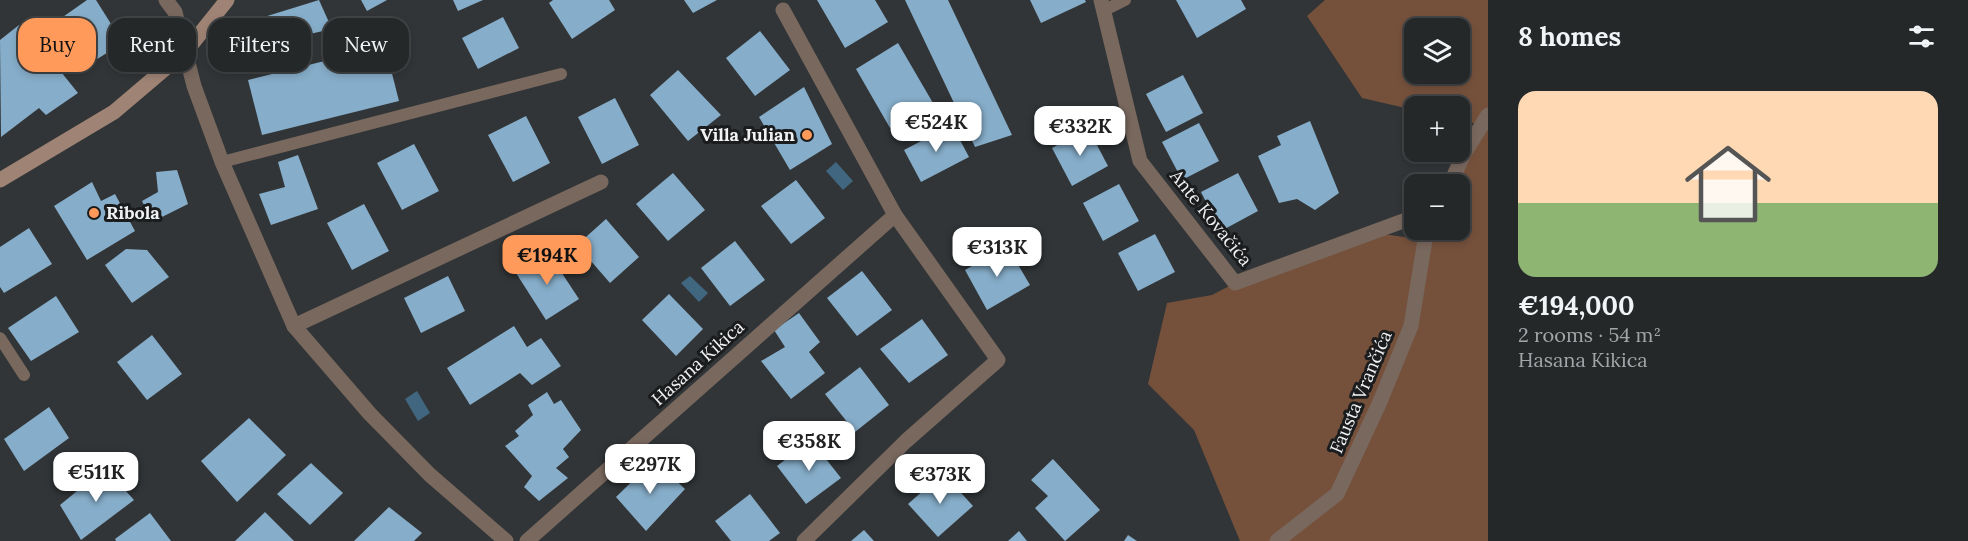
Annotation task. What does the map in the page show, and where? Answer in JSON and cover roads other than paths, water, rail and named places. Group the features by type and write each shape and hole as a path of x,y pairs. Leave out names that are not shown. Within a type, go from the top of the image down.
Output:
{"street":[{"path":"166,0 177,18"},
{"path":"196,39 227,0"},
{"name":"Ante Kovačića","path":"1103,5 1140,161 1235,283 1404,221"},
{"path":"783,10 895,215 998,360 906,441 804,541"},
{"path":"0,180 114,112 161,72"},
{"path":"191,72 194,86 222,162 294,326 370,414 430,475 506,541"},
{"path":"1455,174 1488,115"},
{"path":"294,326 601,182"},
{"name":"Hasana Kikica","path":"526,541 895,215"},
{"name":"Fausta Vrančića","path":"1277,541 1337,494 1380,404 1411,326 1425,240"}],"lane":[{"path":"1103,5 1125,0"},
{"path":"222,162 561,74"},
{"path":"0,338 24,375"}],"water":[{"path":"836,162 853,181 843,190 826,171"},
{"path":"690,276 708,293 699,302 681,283"},
{"path":"417,391 430,413 418,421 405,399"}],"place":[{"name":"Villa Julian","path":"807,135"},
{"name":"Ribola","path":"94,213"}]}
